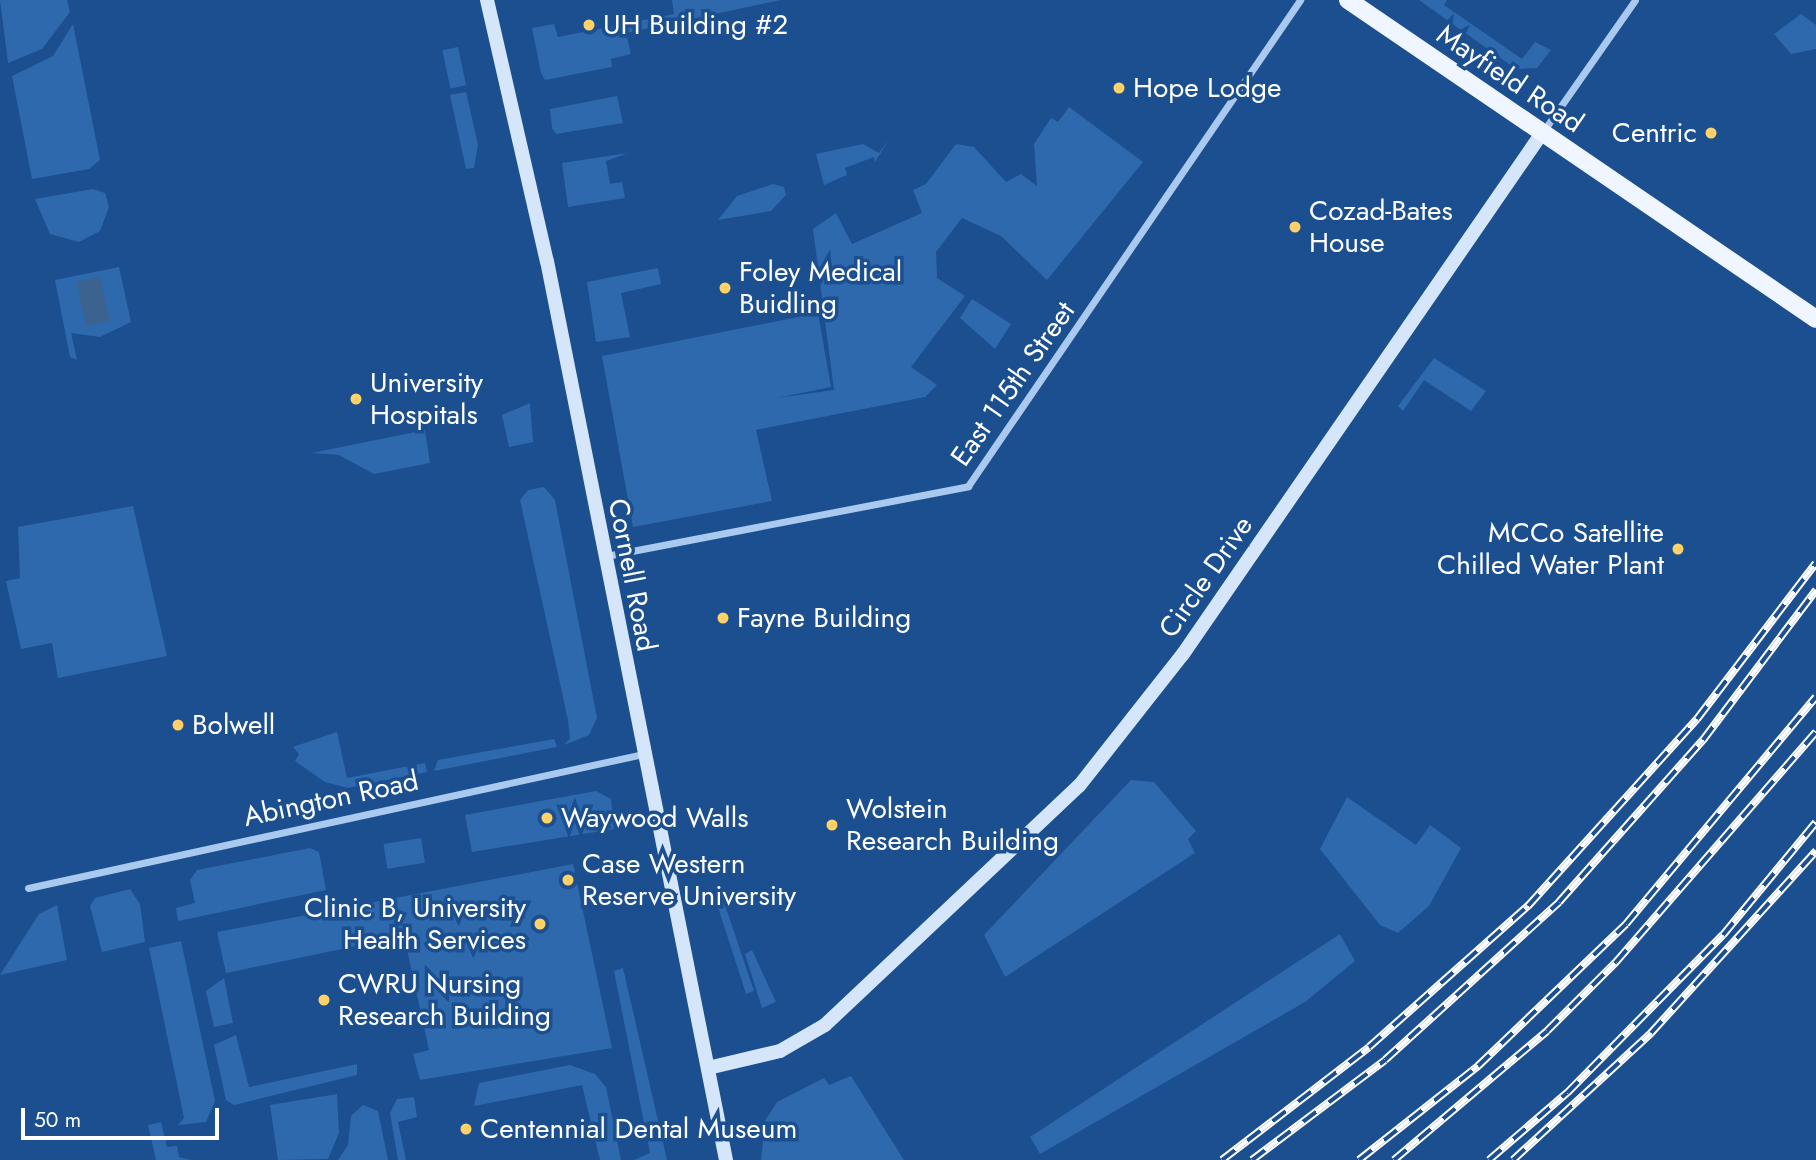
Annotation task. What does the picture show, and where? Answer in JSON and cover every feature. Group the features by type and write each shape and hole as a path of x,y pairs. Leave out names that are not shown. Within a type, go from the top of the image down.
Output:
{"main road":[{"name":"Mayfield Road","path":"1348,0 1816,319"}],"street":[{"name":"Cornell Road","path":"486,0 604,556 726,1160"},
{"name":"East 115th Street","path":"604,556 968,486 1300,0"},
{"name":"Circle Drive","path":"708,1068 780,1051 825,1025 1080,786 1183,654 1635,0"},
{"name":"Abington Road","path":"28,888 643,754"}],"shaded area":[{"path":"0,0 67,0 70,12 42,49 8,63"},
{"path":"672,0 781,0 626,33 631,54 611,59 612,67 545,80 541,73 532,28 554,24 558,37 674,14"},
{"path":"1419,0 1447,0 1444,5 1522,59 1535,42 1551,50 1537,68 1516,69"},
{"path":"1801,14 1816,25 1816,49 1791,54 1774,34"},
{"path":"73,24 100,160 89,169 32,179 12,76 53,56"},
{"path":"458,47 466,85 450,88 442,50"},
{"path":"466,92 478,145 474,168 466,169 450,95"},
{"path":"617,96 623,123 556,134 552,128 550,109"},
{"path":"1069,107 1143,162 1047,280 1001,236 962,218 936,252 937,278 965,296 911,367 937,385 925,397 756,430 772,501 633,527 602,356 818,313 831,387 777,398 834,390 813,229 836,213 852,244 922,213 913,190 926,184 956,144 974,147 1006,182 1021,174 1037,186 1034,144 1051,118 1058,122"},
{"path":"889,140 875,162 874,157 845,168 847,175 824,185 816,154 863,144 879,153"},
{"path":"628,153 606,161 610,184 622,182 625,198 568,207 562,163"},
{"path":"773,184 784,187 786,195 771,211 718,220 737,196"},
{"path":"93,189 105,193 109,207 100,231 79,242 50,234 35,199"},
{"path":"119,267 131,322 100,337 71,333 77,360 70,357 55,280"},
{"path":"658,268 661,284 621,293 630,337 596,342 587,282"},
{"path":"100,277 109,321 86,326 77,282"},
{"path":"972,299 1011,324 995,349 960,318"},
{"path":"1434,358 1486,391 1471,411 1424,380 1403,411 1398,406"},
{"path":"530,403 533,442 509,447 502,415"},
{"path":"425,430 430,463 374,474 339,455 312,453"},
{"path":"544,487 555,500 597,718 589,735 564,745 570,738 568,720 520,500 528,490"},
{"path":"133,506 167,656 58,678 52,643 21,649 6,581 20,578 18,527"},
{"path":"337,732 347,778 425,763 427,772 348,788 325,782 295,761 299,754 293,747"},
{"path":"554,739 557,747 434,771 438,760"},
{"path":"1131,780 1154,782 1196,831 1188,839 1195,853 1005,977 984,935"},
{"path":"596,791 611,799 614,829 472,852 465,815"},
{"path":"1347,797 1416,845 1430,825 1461,848 1429,906 1398,933 1380,925 1320,849"},
{"path":"421,838 425,863 387,869 383,844"},
{"path":"310,848 319,852 326,890 178,921 176,908 195,903 190,880 197,870"},
{"path":"573,864 612,1048 420,1080 413,1054 429,1050 404,936 226,973 217,932"},
{"path":"130,889 140,904 145,942 102,952 90,906 95,898"},
{"path":"724,902 754,991 746,994 717,904"},
{"path":"57,905 67,960 0,975 39,914"},
{"path":"1340,934 1355,961 1305,1002 1040,1154 1030,1137"},
{"path":"181,941 215,1101 206,1122 178,1125 184,1118 149,948"},
{"path":"752,950 776,1002 762,1008 745,954"},
{"path":"623,968 667,1160 634,1160 650,1153 614,971"},
{"path":"224,978 233,1023 214,1027 206,991"},
{"path":"236,1035 249,1087 357,1064 357,1075 234,1105 226,1100 214,1045"},
{"path":"570,1065 595,1074 606,1087 621,1160 600,1160 582,1085 474,1106 479,1083"},
{"path":"851,1076 904,1160 761,1160 765,1121 777,1102 824,1078 829,1085"},
{"path":"337,1094 339,1133 328,1159 278,1160 270,1105"},
{"path":"414,1097 417,1117 398,1122 406,1160 398,1160 390,1113 397,1099"},
{"path":"363,1105 378,1111 388,1160 338,1160 348,1145 351,1116"},
{"path":"161,1122 167,1147 177,1146 179,1157 191,1160 156,1160 148,1125"}],"railway":[{"path":"1222,1160 1369,1047 1528,906 1697,719 1816,563"},
{"path":"1252,1160 1385,1060 1559,902 1703,740 1816,590"},
{"path":"1359,1160 1478,1066 1626,924 1816,697"},
{"path":"1394,1160 1547,1031 1616,962 1816,732"},
{"path":"1489,1160 1567,1093 1723,935 1816,822"},
{"path":"1513,1160 1651,1033 1816,851"}],"place":[{"name":"UH Building #2","path":"589,25"},
{"name":"Hope Lodge","path":"1119,88"},
{"name":"Centric","path":"1711,133"},
{"name":"Cozad-Bates House","path":"1295,227"},
{"name":"Foley Medical Buidling","path":"725,288"},
{"name":"University Hospitals","path":"356,399"},
{"name":"MCCo Satellite Chilled Water Plant","path":"1678,549"},
{"name":"Fayne Building","path":"723,618"},
{"name":"Bolwell","path":"178,725"},
{"name":"Waywood Walls","path":"547,818"},
{"name":"Wolstein Research Building","path":"832,825"},
{"name":"Case Western Reserve University","path":"568,880"},
{"name":"Clinic B, University Health Services","path":"540,924"},
{"name":"CWRU Nursing Research Building","path":"324,1000"},
{"name":"Centennial Dental Museum","path":"466,1129"}]}
